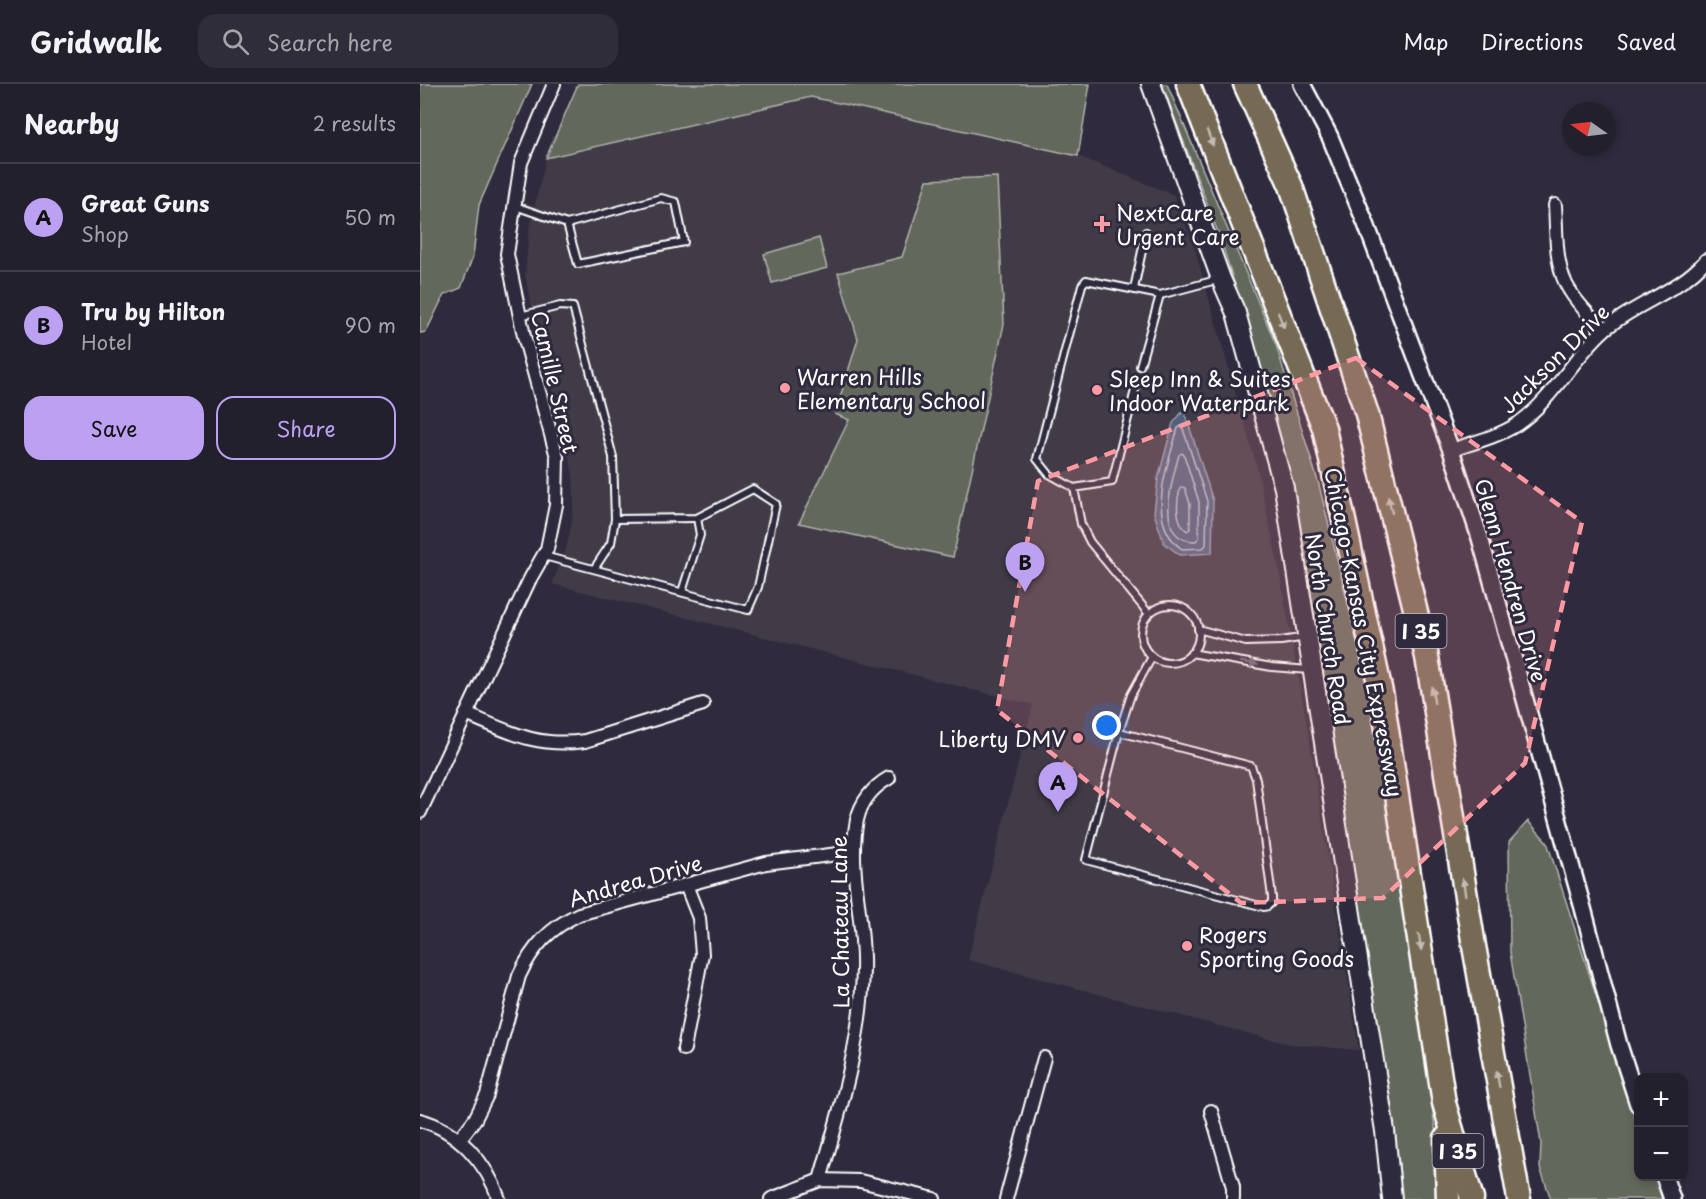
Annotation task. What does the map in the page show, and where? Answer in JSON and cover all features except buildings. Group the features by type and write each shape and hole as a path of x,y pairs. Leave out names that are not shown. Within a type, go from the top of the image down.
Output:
{"highway":[{"name":"Chicago-Kansas City Expressway","path":"1188,84 1324,428 1382,698 1444,1103 1472,1199"},
{"name":"I 35","path":"1245,84 1290,186 1367,414 1427,657 1472,935 1519,1199"},
{"path":"1444,1103 1448,1199"},
{"path":"1504,1117 1534,1199"}],"main road":[{"name":"North Church Road","path":"1150,84 1221,279 1236,313 1284,488 1385,1131 1392,1199"}],"street":[{"name":"Camille Street","path":"420,813 423,798 530,579 547,549 556,505 557,457 520,316 507,254 520,163 554,84"},
{"name":"Glenn Hendren Drive","path":"1302,84 1330,137 1366,224 1451,450 1480,538 1619,1045 1634,1092"},
{"path":"1555,205 1559,258 1564,280 1577,301 1603,331"},
{"name":"Jackson Drive","path":"1451,450 1504,431 1522,420 1543,400 1603,331 1628,313 1687,278 1706,260"},
{"path":"466,714 528,740 568,744 585,741 703,704"},
{"name":"La Chateau Lane","path":"820,1180 851,1071 862,1008 864,968 854,852 855,835 862,805 878,784 889,778"},
{"name":"Andrea Drive","path":"459,1140 475,1119 487,1095 519,976 542,939 563,922 579,914 766,863 854,852"},
{"path":"684,1049 702,954 699,918 686,885"},
{"path":"1006,1199 1044,1058"},
{"path":"1211,1111 1233,1187 1233,1199"},
{"path":"420,1120 430,1122 459,1140 483,1165 499,1199"},
{"path":"771,1199 820,1180 860,1181 934,1199"},
{"path":"1666,1181 1672,1199"}],"lane":[{"path":"514,206 567,224 661,198 676,202 684,242 578,264 567,224"},
{"path":"1134,289 1146,232"},
{"path":"1136,386 1112,482 1074,488 1048,474 1037,459 1082,285 1086,280 1160,295 1221,279"},
{"path":"1140,366 1160,295"},
{"path":"520,316 560,306 573,307 613,457 615,519 611,543 594,569"},
{"path":"1074,488 1081,524 1090,542 1149,614"},
{"path":"543,556 748,610 758,587 776,504 753,489 697,518 615,519"},
{"path":"682,592 700,535 697,518"},
{"path":"1174,605 1187,611 1196,622 1198,629 1197,642 1191,652 1186,658 1173,663 1152,657 1144,646 1141,633 1144,620 1149,614 1161,606 1174,605"},
{"path":"1198,629 1245,642 1281,641 1306,637"},
{"path":"1191,652 1272,667 1313,670"},
{"path":"1119,732 1251,766 1256,779 1272,897 1269,906 1264,907 1086,860 1119,732 1131,695 1152,657"}],"highlighted area":[{"path":"1356,358 1582,522 1525,763 1383,898 1241,903 997,710 1038,481"}],"shaded area":[{"path":"811,97 1078,156 1174,195 1194,246 1257,468 1278,564 1308,731 1359,1050 1289,1044 968,960 1033,705 552,584 566,549 574,502 573,475 558,408 544,369 525,275 529,230 546,158"}],"green space":[{"path":"420,84 532,84 479,205 473,256 461,288 444,295 426,332 420,333"},
{"path":"578,84 1090,84 1078,156 811,97 546,158"},
{"path":"1162,84 1167,84 1276,345 1319,485 1377,724 1436,1134 1440,1199 1401,1199 1399,1164 1300,525 1259,361 1220,238"},
{"path":"997,177 1004,324 953,557 799,523 849,420 835,414 858,339 838,273 902,257 927,180"},
{"path":"819,238 827,268 772,283 764,254"},
{"path":"1528,821 1547,842 1634,1114 1634,1181 1661,1181 1668,1199 1551,1199 1540,1168 1541,1143 1510,952 1509,842"}],"water":[{"path":"1184,410 1213,501 1212,553 1180,555 1164,543 1154,513 1158,479 1173,423"}],"place":[{"name":"NextCare Urgent Care","path":"1102,224"},
{"name":"Warren Hills Elementary School","path":"785,388"},
{"name":"Sleep Inn & Suites Indoor Waterpark","path":"1097,390"},
{"name":"Tru by Hilton","path":"1025,592"},
{"name":"Liberty DMV","path":"1078,738"},
{"name":"Great Guns","path":"1058,812"},
{"name":"Rogers Sporting Goods","path":"1187,946"}]}
